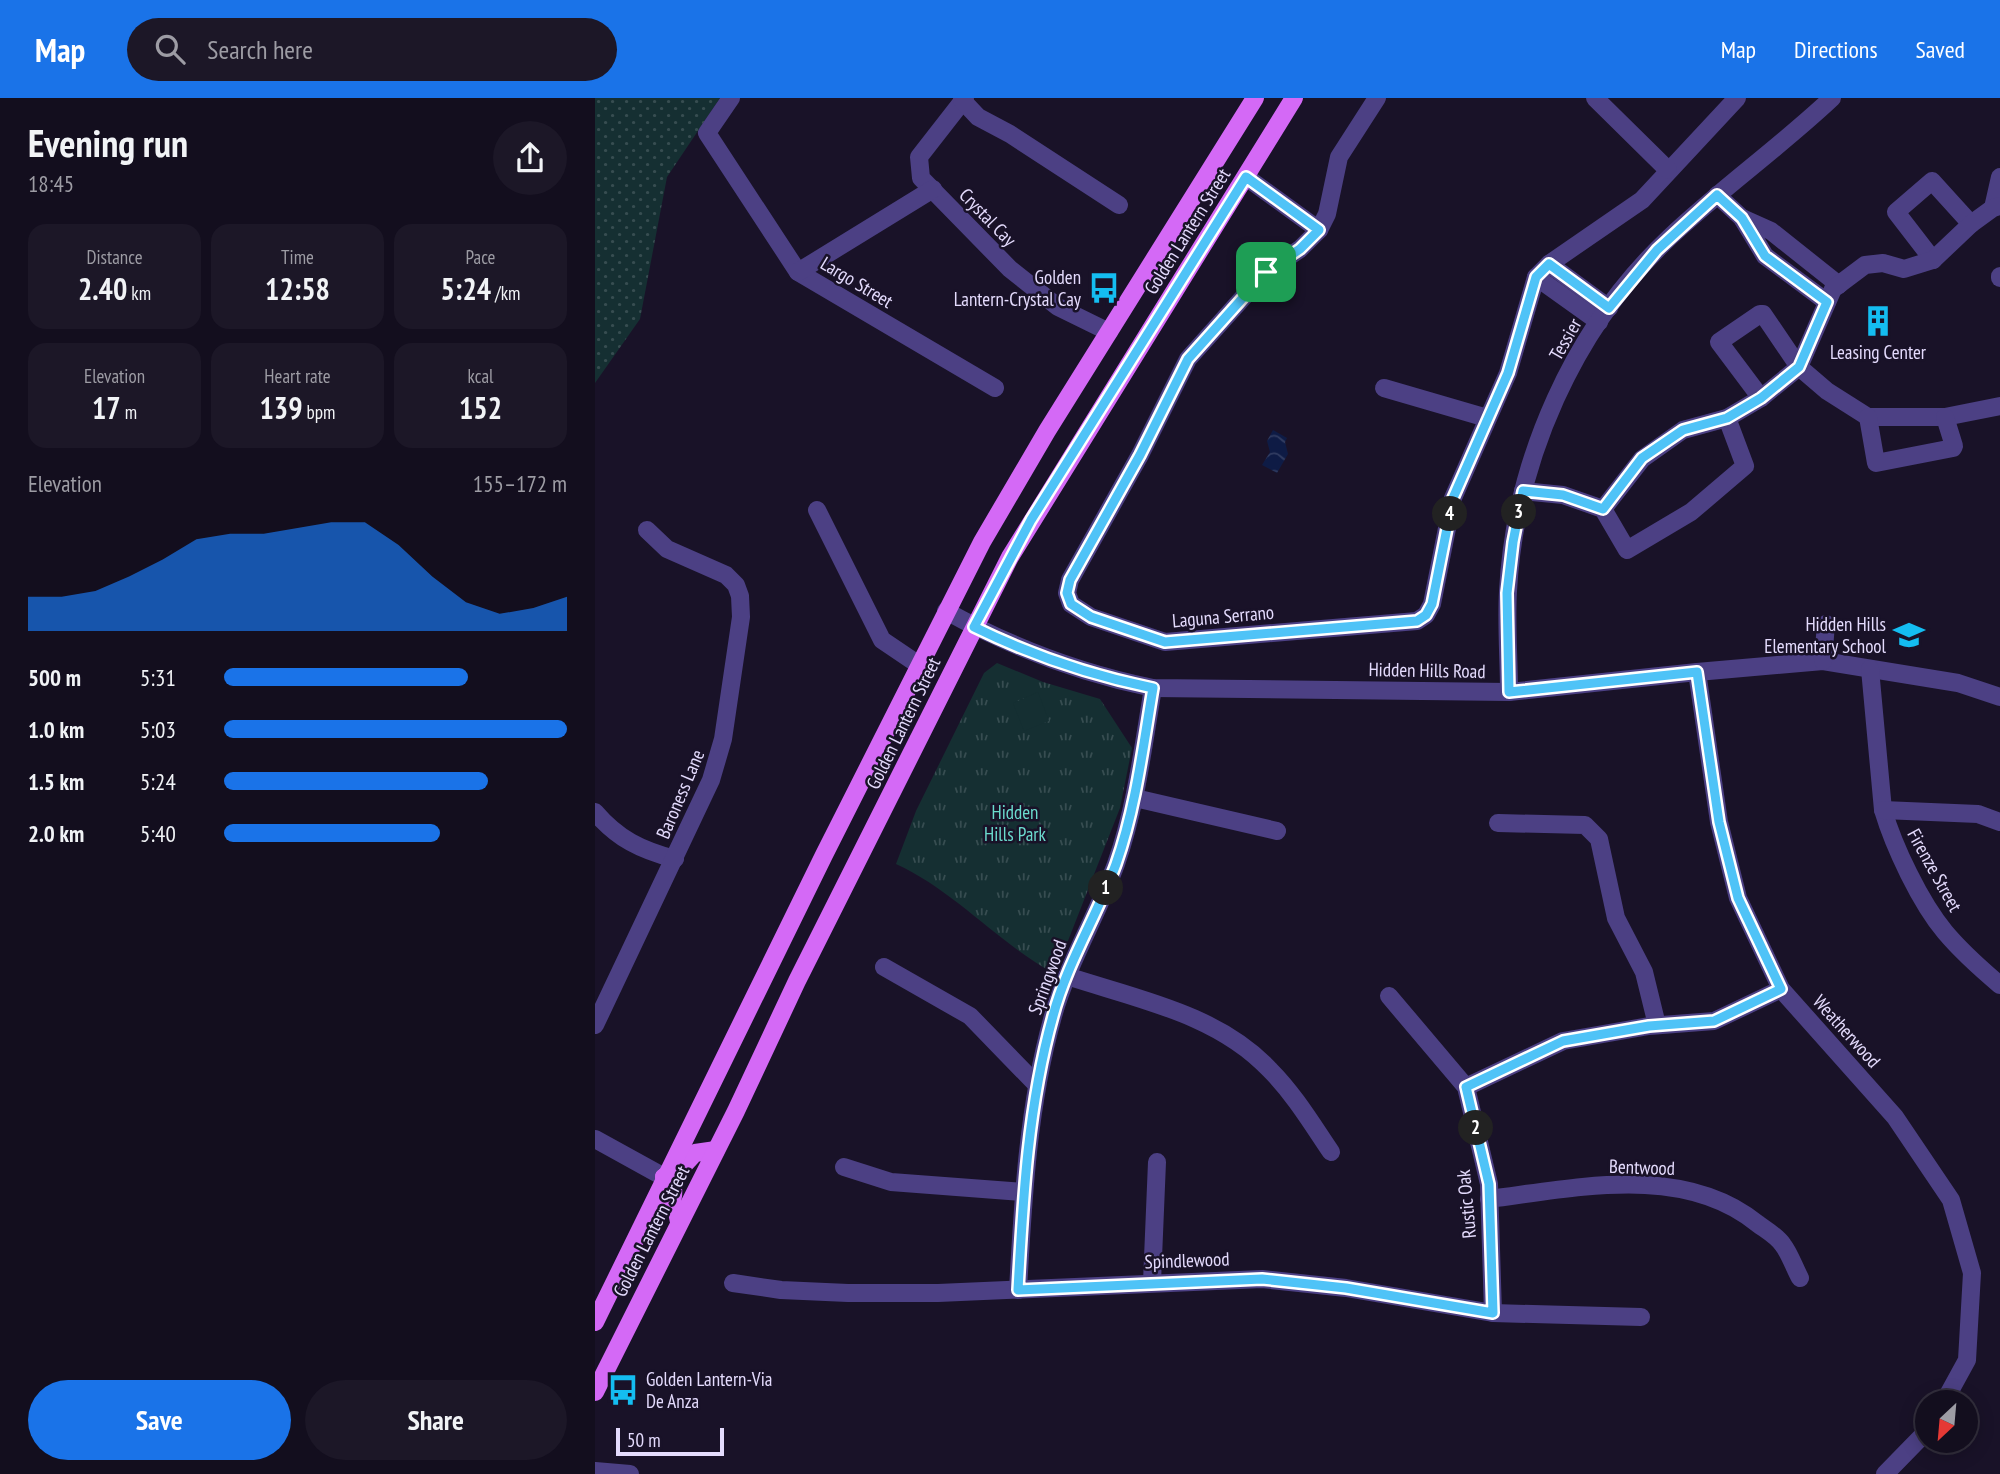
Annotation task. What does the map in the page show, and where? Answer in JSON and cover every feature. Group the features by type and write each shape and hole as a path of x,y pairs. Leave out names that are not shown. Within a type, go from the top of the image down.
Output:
{"main road":[{"name":"Golden Lantern Street","path":"595,1322 664,1177 982,542 1255,98"},
{"name":"Golden Lantern Street","path":"595,1392 974,627 1031,520 1293,98"},
{"path":"680,1222 671,1205 675,1191 664,1177 682,1167 695,1153 716,1150"}],"street":[{"path":"731,98 707,133 798,272"},
{"name":"Laguna Serrano","path":"1377,98 1339,157 1327,214 1319,230 1300,249 1266,272 1188,359 1140,455 1070,580 1067,593 1071,604 1091,617 1165,642 1417,621 1426,615 1432,604 1453,498 1515,353 1523,315 1536,277 1549,264 1641,200 1737,98"},
{"path":"1595,98 1668,170"},
{"name":"Tessier","path":"1509,692 1507,593 1523,491 1549,413 1575,361 1604,315 1657,250 1717,195 1832,98"},
{"path":"964,99 978,117 1119,205"},
{"name":"Crystal Cay","path":"964,99 919,157 921,178 1010,269 1058,307 1109,332"},
{"path":"1246,177 1319,230"},
{"path":"1603,509 1642,458 1683,430 1727,418 1761,398 1799,367 1833,289 1865,265 1883,263 1904,269 1933,260 1971,224 1997,207 2000,177"},
{"path":"1933,260 1896,212 1932,181 1971,224"},
{"name":"Largo Street","path":"933,189 798,272 995,388"},
{"path":"1717,195 1742,218 1765,256 1827,302"},
{"path":"1742,218 1771,231 1839,285"},
{"path":"1549,264 1604,315"},
{"path":"1536,277 1604,315"},
{"path":"1761,398 1719,341 1763,314 1799,367 1827,391 1868,417 1945,416 2000,406"},
{"path":"1384,388 1487,418"},
{"path":"1868,417 1876,463 1953,448 1945,416"},
{"path":"1523,491 1563,495 1603,509 1627,550 1691,512 1745,466 1727,418"},
{"path":"817,510 882,640 919,665"},
{"name":"Baroness Lane","path":"595,1026 711,780 722,746 742,607 736,585 726,575 667,549 647,530"},
{"name":"Hidden Hills Road","path":"946,611 1010,644 1067,666 1109,679 1153,688 1509,692 1823,661 1958,683 2000,697"},
{"path":"1823,661 1826,624"},
{"name":"Firenze Street","path":"1870,669 1883,810 1901,858 1944,931 2000,985"},
{"name":"Weatherwood","path":"1697,672 1719,822 1738,898 1781,989 1895,1117 1951,1200 1972,1273 1967,1360 1951,1390"},
{"name":"Springwood","path":"1018,1290 1023,1192 1036,1084 1053,1014 1116,864 1135,798 1153,688"},
{"path":"1135,798 1277,831"},
{"path":"1883,810 1978,814 2000,822"},
{"path":"595,812 623,838 645,851 675,859"},
{"path":"1497,823 1585,825 1599,839 1616,918 1644,972 1657,1025"},
{"path":"884,967 969,1016 1036,1084"},
{"path":"1067,976 1193,1018 1225,1032 1270,1069 1331,1152"},
{"path":"1466,1087 1563,1041 1657,1025 1714,1021 1781,989"},
{"name":"Rustic Oak","path":"1389,996 1466,1087 1489,1184 1493,1313"},
{"path":"595,1139 664,1177"},
{"path":"1152,1282 1157,1162"},
{"path":"844,1167 891,1182 1023,1192"},
{"name":"Bentwood","path":"1489,1199 1633,1184 1682,1189 1741,1210 1782,1243 1800,1278"},
{"name":"Spindlewood","path":"733,1283 781,1290 848,1293 1018,1290 1262,1279 1346,1288 1493,1313 1641,1317"},
{"path":"1885,1474 1915,1443"},
{"path":"595,1471 630,1474"}],"green space":[{"path":"595,98 720,98 667,177 640,319 595,383"},
{"name":"Hidden Hills Park","path":"997,663 1043,682 1100,699 1132,748 1120,808 1055,974 1014,948 938,888 896,864 916,811 984,673"},
{"path":"1038,692 1049,721 1024,731 1013,703"}],"water":[{"path":"1273,430 1287,438 1285,442 1288,454 1277,473 1262,465 1270,452 1267,441"}],"place":[{"name":"Golden Lantern-Crystal Cay","path":"1104,288"},
{"name":"Leasing Center","path":"1878,321"},
{"name":"Hidden Hills Elementary School","path":"1909,635"},
{"name":"Golden Lantern-Via De Anza","path":"623,1390"}],"route":[{"path":"1246,177 1319,230 1300,249 1266,272 1188,359 1140,455 1070,580 1067,593 1071,604 1091,617 1165,642 1417,621 1426,615 1438,583 1453,498 1508,373 1536,277 1549,264 1609,308 1657,250 1717,195 1742,218 1765,256 1827,302 1799,367 1761,398 1727,418 1683,430 1642,458 1603,509 1563,495 1523,491 1507,593 1509,692 1697,672 1719,822 1738,898 1781,989 1714,1021 1649,1026 1563,1041 1466,1087 1489,1184 1493,1313 1346,1288 1262,1279 1018,1290 1023,1192 1036,1084 1053,1014 1116,864 1135,798 1153,688 1109,679 1067,666 974,627 1031,520 1246,177"}]}
